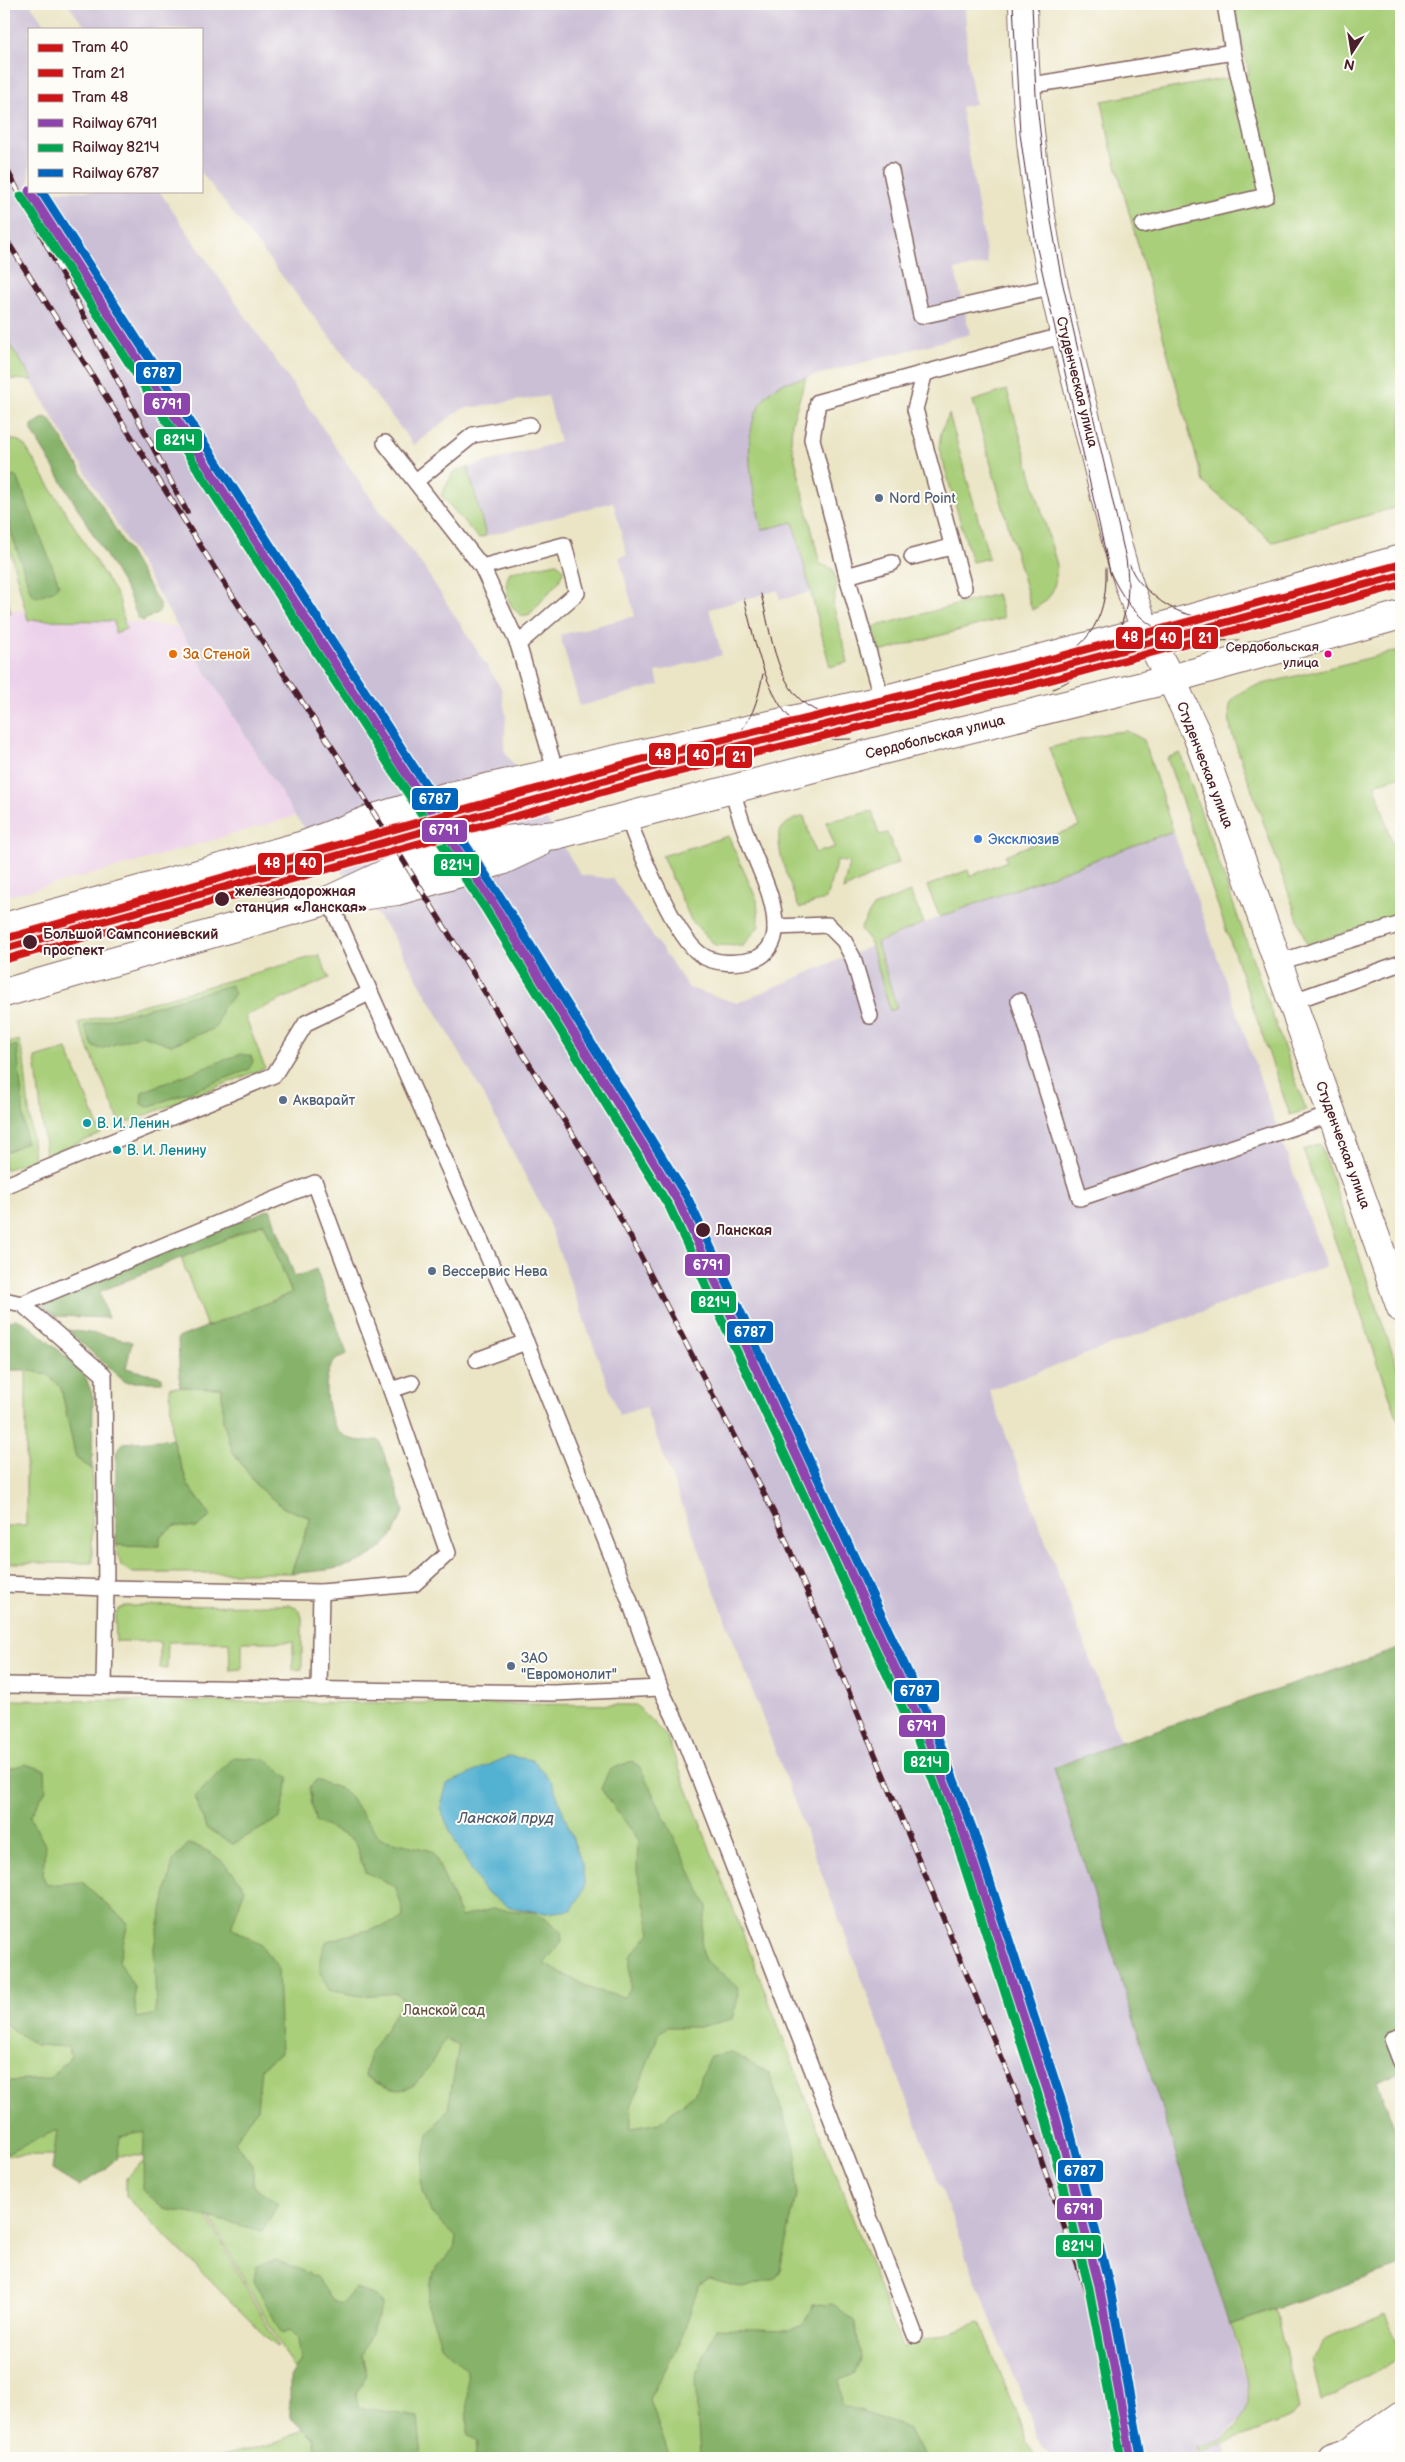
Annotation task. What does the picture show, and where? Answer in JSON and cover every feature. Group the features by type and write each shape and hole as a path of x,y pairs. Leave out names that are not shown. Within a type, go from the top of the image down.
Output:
{"main road":[{"name":"Студенческая улица","path":"1023,4 1026,86 1039,206 1054,286 1114,534 1153,650 1171,679 1197,735 1276,963 1333,1114 1401,1308"},
{"path":"4,928 304,845 379,836 449,814 547,775 882,700 1146,631 1401,559"},
{"name":"Сердобольская улица","path":"4,993 329,900 389,872 484,844 556,835 1171,679 1401,615"},
{"path":"1340,2456 1401,2415"},
{"path":"1340,2456 1401,2447"}],"lane":[{"path":"1143,225 1266,196 1233,52 1225,4"},
{"path":"1026,86 1233,52"},
{"path":"891,171 921,316 1054,286"},
{"path":"882,700 847,576 812,439 818,402 1065,334"},
{"path":"924,372 915,409 951,547 964,588"},
{"path":"416,481 473,435 530,425"},
{"path":"385,443 482,567 518,644 547,775"},
{"path":"482,567 564,545 577,593 518,644"},
{"path":"912,558 951,547"},
{"path":"847,576 892,563"},
{"path":"628,817 638,846 685,940 701,956 719,962 743,963 764,956 772,944 775,927 771,900 740,818 732,789"},
{"path":"329,900 526,1342 629,1599 660,1688 681,1731 915,2335"},
{"path":"1276,963 1401,924"},
{"path":"775,927 828,925 844,941 852,958 870,1016"},
{"path":"1291,1002 1401,963"},
{"path":"4,1186 274,1075 306,1024 369,993"},
{"path":"1019,1001 1080,1198 1333,1114"},
{"path":"4,1584 321,1592 414,1584 448,1553 315,1183 22,1304"},
{"path":"4,1300 22,1304 104,1375 106,1588 104,1685"},
{"path":"477,1360 526,1342"},
{"path":"391,1390 412,1383"},
{"path":"319,1690 321,1592"},
{"path":"4,1686 104,1685 555,1693 660,1688"},
{"path":"1401,2036 1392,2039 1401,2062"}],"shaded area":[{"path":"4,4 30,4 47,28 28,28 28,192 160,192 380,511 423,566 501,688 506,717 504,750 581,875 613,879 689,988 737,1003 940,917 1173,831 1326,1266 989,1390 1121,1742 1054,1768 1248,2384 1245,2414 1222,2439 1229,2458 1053,2458 1042,2448 985,2305 645,1407 619,1415 546,1216 482,1092 390,931 295,816 178,627 4,335"},
{"path":"67,4 965,4 967,57 975,104 961,107 988,264 955,270 970,334 775,386 793,522 811,592 780,600 778,590 709,609 722,655 656,672 659,685 580,706 560,635 635,616 619,557 627,555 613,502 486,536 468,467 560,442 548,396 461,409 414,445 202,173 202,28 86,28"},
{"path":"4,609 178,627 295,816 130,864 4,897"}],"green space":[{"path":"1234,4 1401,4 1401,506 1273,542 1203,482 1110,143 1102,101 1249,74"},
{"path":"4,336 33,380 4,379"},
{"path":"806,378 792,422 791,442 820,564 833,569 837,585 833,604 848,662 830,667 793,522 762,530 751,475 750,436 754,418 762,402 780,384"},
{"path":"1007,390 1057,565 1052,592 1045,601 1032,610 973,401"},
{"path":"949,414 989,558 972,562 939,448 941,432"},
{"path":"45,417 51,420 160,605 160,611 143,621 138,618 128,593 32,431 32,425"},
{"path":"4,440 19,441 25,446 119,599 126,629 115,633 114,621 28,620 4,527"},
{"path":"468,467 486,536 478,538 441,495 454,471"},
{"path":"14,476 18,479 59,584 55,590 36,597 31,593 4,510 4,480"},
{"path":"557,563 564,569 559,581 530,614 523,616 513,608 506,590 510,572"},
{"path":"4,585 11,613 4,613"},
{"path":"997,594 1004,618 880,652 873,627"},
{"path":"1401,650 1401,776 1375,784 1401,874 1401,915 1307,945 1231,731 1230,704 1237,695 1251,687"},
{"path":"1127,731 1144,740 1173,831 940,917 927,886 968,870 970,876 1007,861 1005,855 1079,826 1049,748 1107,733"},
{"path":"1180,753 1306,1110 1290,1115 1167,758"},
{"path":"872,811 879,835 887,833 899,862 843,890 849,863 837,860 826,899 799,908 781,856 779,836 783,827 794,819 804,816 815,853 835,847 826,822"},
{"path":"728,836 757,900 759,926 743,946 715,945 691,920 662,856"},
{"path":"910,892 924,923 877,943 897,1008 890,1011 871,943 860,929 873,907"},
{"path":"319,955 329,978 245,1016 265,1068 121,1125 78,1023"},
{"path":"231,985 235,994 222,1008 217,1025 213,1029 171,1045 142,1035 101,1049 93,1046 84,1026"},
{"path":"19,1040 24,1060 34,1160 4,1170 4,1044"},
{"path":"17,1045 26,1143 4,1153 4,1049"},
{"path":"67,1049 101,1134 46,1155 35,1058"},
{"path":"240,1054 251,1056 253,1062 248,1070 148,1107 141,1104 142,1092"},
{"path":"1320,1144 1401,1377 1401,1428 1303,1150"},
{"path":"270,1209 295,1277 316,1269 347,1354 337,1359 327,1377 326,1388 329,1413 340,1432 348,1438 360,1441 379,1440 404,1510 393,1535 388,1541 367,1558 343,1567 291,1573 311,1518 284,1508 258,1487 233,1452 223,1421 222,1388 180,1387 178,1338 292,1293 264,1223 99,1292 108,1318 56,1316 39,1304"},
{"path":"264,1223 292,1293 207,1327 181,1258"},
{"path":"16,1319 27,1324 72,1362 86,1378 93,1397 92,1469 76,1458 61,1388 47,1374 26,1370 4,1370 4,1327 6,1322"},
{"path":"67,1330 104,1335 132,1342 126,1368 162,1377 162,1382 125,1382"},
{"path":"26,1370 47,1374 61,1388 76,1458 92,1469 92,1563 4,1563 4,1526 26,1526"},
{"path":"170,1387 222,1388 223,1421 233,1452 258,1487 284,1508 311,1518 291,1573 134,1573 121,1566 116,1545 159,1546 160,1536 175,1526 196,1528 211,1516 188,1485 172,1439"},
{"path":"172,1439 188,1485 211,1516 196,1528 175,1526 160,1536 160,1546 116,1545 116,1453 123,1443"},
{"path":"289,1605 298,1609 302,1617 302,1669 293,1670 293,1642 242,1642 242,1669 230,1670 229,1642 168,1642 167,1669 160,1668 160,1642 116,1641 115,1617 118,1610 125,1606"},
{"path":"1401,1648 1401,2072 1377,2081 1401,2146 1401,2266 1230,2325 1054,1768 1121,1742"},
{"name":"Ланской сад","path":"4,1700 636,1705 667,1737 902,2347 980,2323 1035,2458 214,2458 279,2442 321,2419 176,2156 4,2155"},
{"path":"234,1757 266,1759 289,1778 280,1818 233,1844 206,1828 195,1797"},
{"path":"632,1761 640,1767 707,1906 701,1939 704,1959 737,1986 739,1995 732,2019 699,2027 667,2027 659,2033 631,2107 631,2128 659,2123 694,2094 710,2056 731,2052 769,2073 797,2154 796,2195 780,2270 774,2279 742,2288 709,2279 699,2284 680,2343 649,2399 670,2458 475,2458 477,2441 468,2435 467,2370 442,2347 427,2303 433,2272 454,2248 456,2237 431,2213 420,2182 428,2134 448,2109 459,2045 446,2039 423,2076 406,2089 395,2089 382,2085 365,2076 369,2055 404,2000 396,1993 361,1996 329,1990 322,1977 321,1955 327,1941 394,1923 403,1917 402,1907 395,1886 365,1872 354,1840 315,1821 309,1788 316,1780 344,1790 381,1839 433,1851 461,1917 492,1909 535,1912 561,1931 562,1941 544,1964 594,1990 624,1997 630,1989 630,1956 651,1933 637,1871 638,1839 601,1789 609,1770"},
{"path":"25,1764 45,1770 46,1790 30,1817 45,1845 43,1876 47,1885 82,1882 128,1923 119,1961 134,1987 136,2018 156,2014 154,1947 173,1861 188,1844 197,1846 221,1860 245,1889 231,1928 260,1944 278,1967 281,2053 261,2068 257,2109 234,2142 253,2164 253,2185 278,2204 263,2231 204,2216 164,2209 143,2190 144,2132 120,2137 117,2158 101,2172 78,2186 52,2170 57,2130 4,2154 4,2078 11,2081 49,2079 71,2056 68,2047 35,2045 4,2023 4,1770"},
{"path":"146,2158 175,2158 278,2346 276,2347 126,2196 126,2177"},
{"path":"276,2259 316,2277 332,2299 341,2304 356,2288 375,2296 383,2304 362,2355 367,2375 356,2394 358,2407 418,2417 422,2458 318,2458 314,2439 290,2416 290,2378 301,2360 298,2339 289,2331 282,2334 254,2281 256,2267"},
{"path":"832,2303 856,2322 860,2360 854,2374 840,2380 842,2405 910,2429 923,2455 922,2458 698,2458 700,2456 695,2378 716,2328 789,2330 803,2325 813,2305"},
{"path":"1275,2310 1299,2408 1292,2417 1199,2453 1197,2448 1223,2439 1236,2427 1244,2413 1248,2400 1248,2385 1245,2371 1230,2325"},
{"path":"1386,2314 1401,2349 1401,2359 1321,2401 1312,2359 1325,2339"}],"water":[{"name":"Ланской пруд","path":"509,1756 533,1760 552,1782 582,1864 585,1887 572,1910 545,1913 510,1907 484,1891 457,1845 440,1809 447,1784"}],"tram line":[{"path":"1013,4 1020,134 1036,244 1110,572 1121,593 1133,609 1147,622 1161,631 1178,637 1196,640 1239,640"},
{"path":"1032,4 1036,95 1048,204 1061,276 1126,559 1128,582 1127,603 1115,638 1091,666 1053,689"},
{"path":"1130,565 1144,587 1161,602 1172,608 1183,613 1207,618 1246,618"},
{"name":"48","path":"4,939 650,757 1032,664 1398,565"},
{"path":"1034,674 1067,656 1090,634 1103,605 1106,588 1106,568"},
{"name":"40","path":"4,949 653,767 1034,674 1401,575"},
{"name":"21","path":"7,959 656,777 1036,684 1401,585"},
{"path":"761,594 778,663 785,679 795,693 807,705 822,713 856,718"},
{"path":"744,599 761,661 779,703 792,720 808,733 828,739 851,739"},
{"path":"725,750 741,731 751,715 763,674"}],"railway":[{"path":"4,164 187,512"},
{"path":"4,236 224,583 351,776 588,1159 638,1251 776,1517 1029,2124 1116,2377"}],"rail line":[{"name":"6791","path":"30,192 403,769 493,903 679,1203 927,1737 965,1837 1056,2117 1099,2286 1131,2458"},
{"name":"6787","path":"42,192 411,763 501,898 688,1199 936,1733 974,1833 1066,2115 1109,2284 1141,2456"},
{"name":"821Ч","path":"21,196 395,774 485,908 670,1208 918,1741 956,1840 1046,2120 1089,2288 1121,2458"}],"place":[{"name":"Nord Point","path":"879,498"},
{"name":"За Стеной","path":"173,654"},
{"name":"Сердобольская улица","path":"1328,654"},
{"name":"Эксклюзив","path":"978,839"},
{"name":"железнодорожная станция «Ланская»","path":"222,899"},
{"name":"Большой Сампсониевский проспект","path":"30,942"},
{"name":"Акварайт","path":"283,1100"},
{"name":"В. И. Ленин","path":"87,1123"},
{"name":"В. И. Ленину","path":"117,1150"},
{"name":"Ланская","path":"703,1230"},
{"name":"Вессервис Нева","path":"432,1271"},
{"name":"ЗАО \"Евромонолит\"","path":"511,1666"}]}
